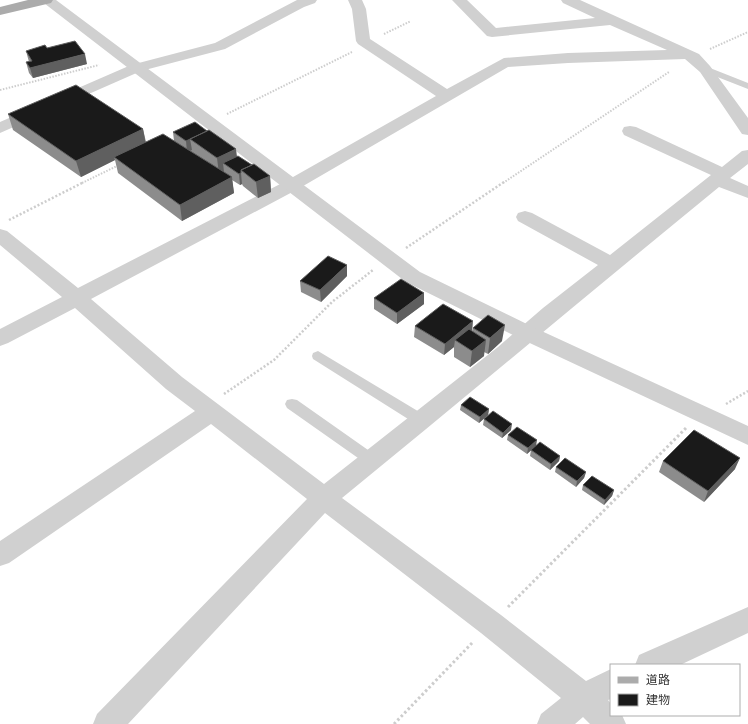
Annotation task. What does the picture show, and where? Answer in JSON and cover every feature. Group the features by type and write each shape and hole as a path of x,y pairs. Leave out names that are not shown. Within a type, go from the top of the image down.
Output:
{"main road":[{"path":"0,11 46,0"}],"street":[{"path":"46,0 413,277 527,333 748,436"},
{"path":"0,128 136,68 220,46 299,4 310,0"},
{"path":"354,0 359,9 363,41 447,96"},
{"path":"460,0 492,33 512,46 691,56"},
{"path":"568,0 691,56 705,69 748,130"},
{"path":"512,46 613,20"},
{"path":"0,338 292,185 504,63 512,46"},
{"path":"630,131 720,176 748,193"},
{"path":"108,724 281,541 324,498 373,461 527,333 720,176 748,155"},
{"path":"525,217 612,264"},
{"path":"4,228 77,299 174,383 491,624 584,698 611,724"},
{"path":"0,555 208,409"},
{"path":"651,664 748,620"},
{"path":"552,724 584,698 610,685"}],"lane":[{"path":"705,69 748,86"},
{"path":"318,356 421,420"},
{"path":"292,404 373,461"}],"path":[{"path":"226,115 411,21"},
{"path":"405,249 686,61 691,56 748,32"},
{"path":"0,90 104,64"},
{"path":"4,228 126,162"},
{"path":"208,409 274,360 332,302 374,268"},
{"path":"722,406 748,391"},
{"path":"394,724 690,423"}],"building":[{"path":"75,41 85,54 30,68 26,62 32,61 26,51 45,45 47,48"},
{"path":"76,85 143,129 76,161 8,114"},
{"path":"195,122 207,131 186,141 173,132"},
{"path":"209,130 236,149 217,158 190,139"},
{"path":"163,134 232,177 180,205 114,157"},
{"path":"238,156 252,165 241,170 241,173 239,174 223,163"},
{"path":"254,164 270,176 256,182 241,170"},
{"path":"328,256 347,265 320,290 300,281"},
{"path":"401,279 424,293 397,313 374,298"},
{"path":"443,304 473,321 445,344 415,326"},
{"path":"488,315 505,325 490,338 473,328"},
{"path":"469,329 486,340 472,351 455,340"},
{"path":"470,397 489,409 480,417 461,405"},
{"path":"493,411 512,424 503,433 484,419"},
{"path":"517,427 537,440 528,448 508,435"},
{"path":"694,430 740,458 708,491 663,461"},
{"path":"540,442 560,456 551,464 531,450"},
{"path":"565,458 586,472 577,481 556,467"},
{"path":"592,476 614,490 605,500 583,485"}]}
